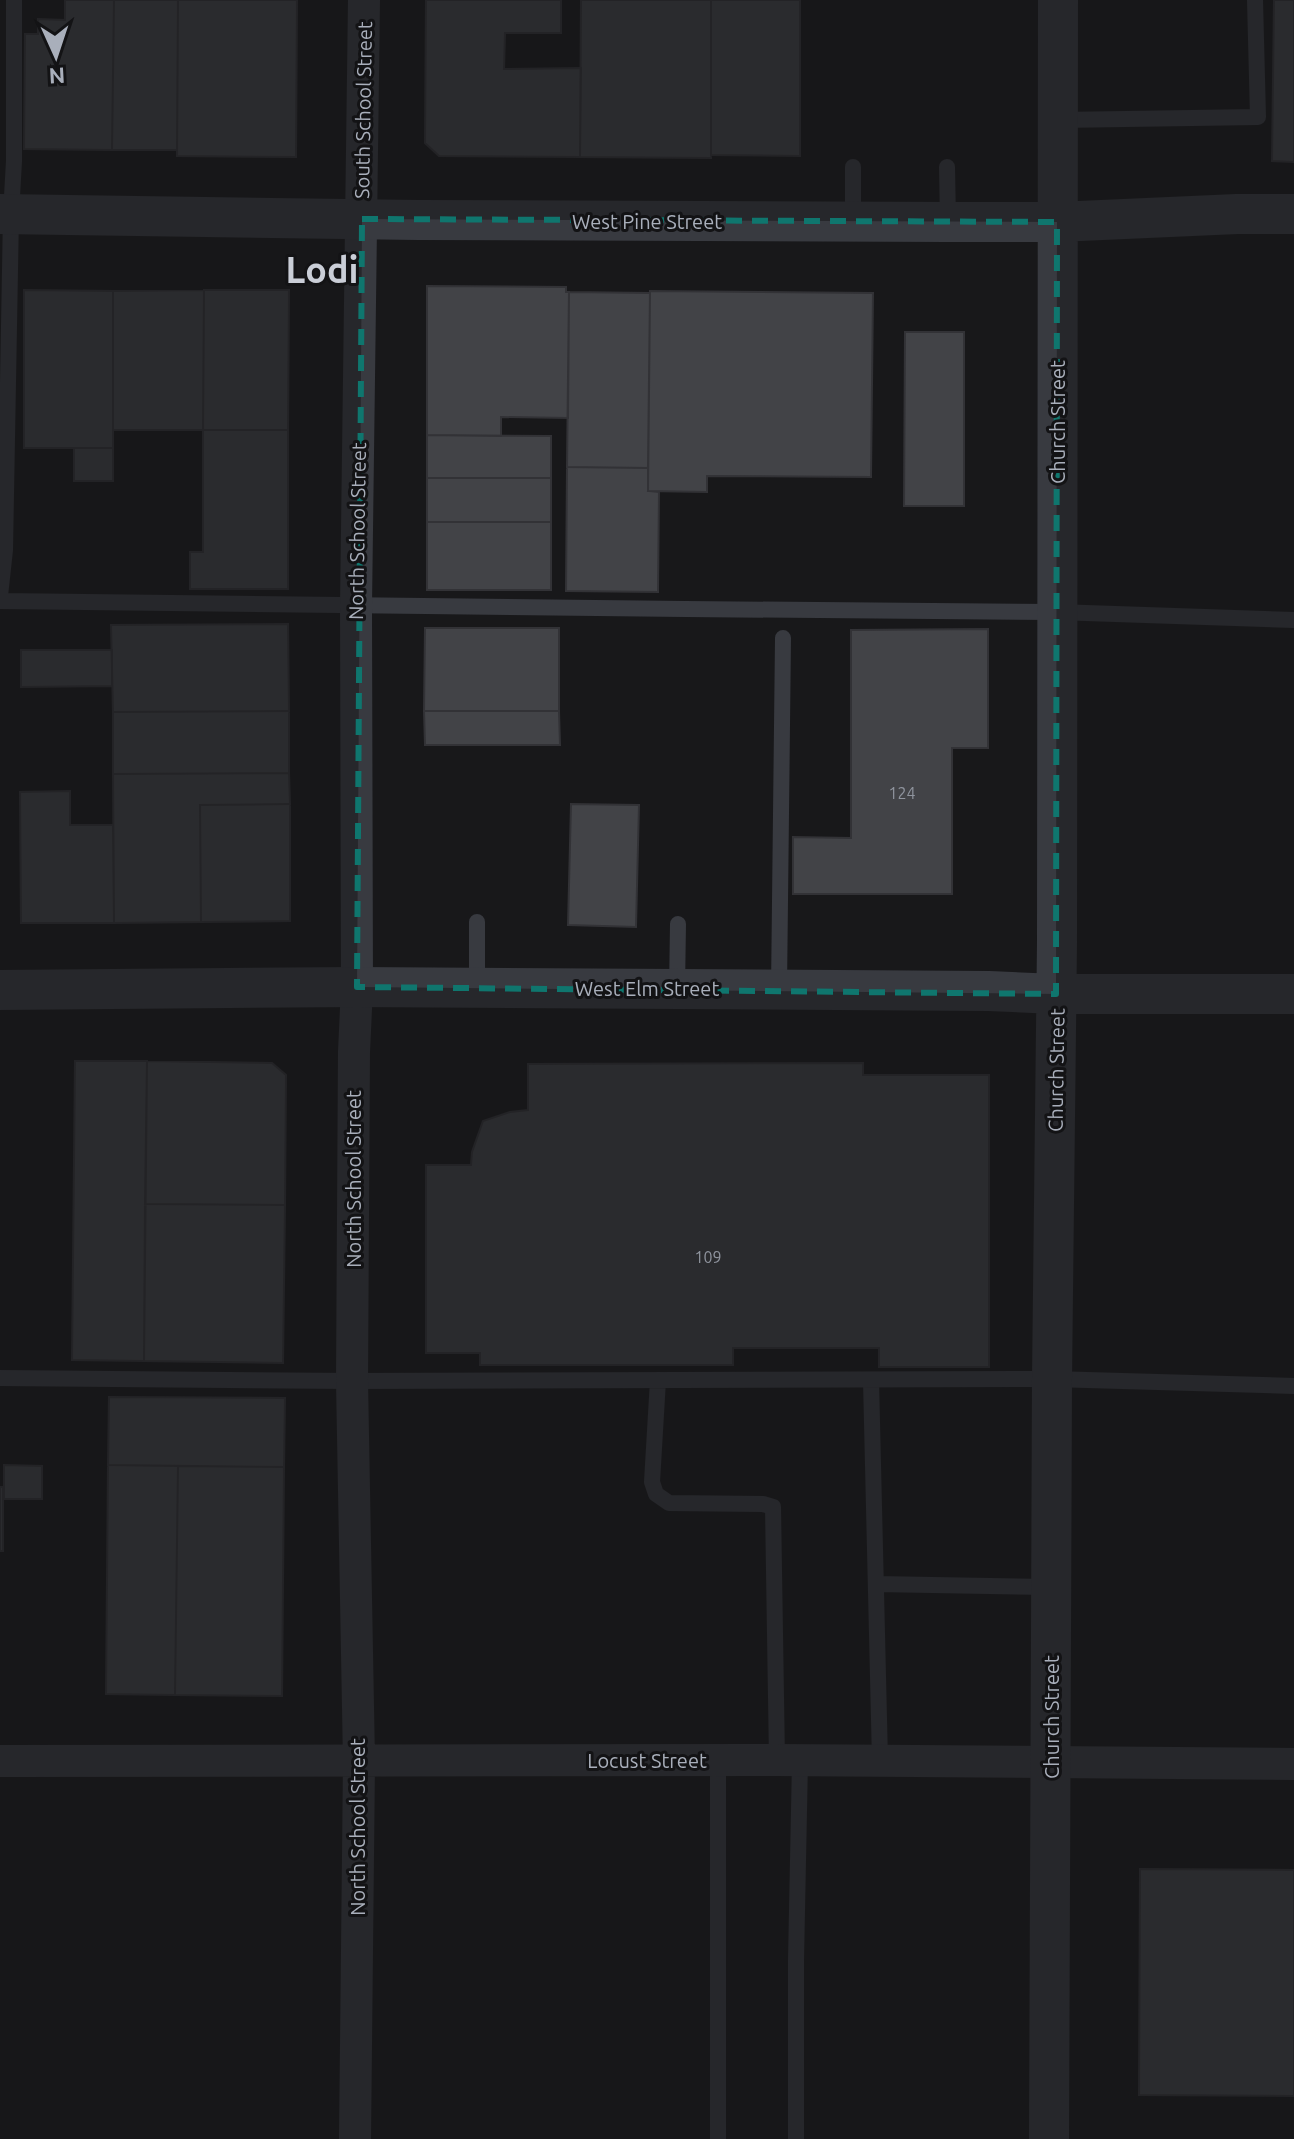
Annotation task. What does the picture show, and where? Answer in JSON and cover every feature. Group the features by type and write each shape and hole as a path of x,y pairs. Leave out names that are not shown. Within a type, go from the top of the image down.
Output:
{"street":[{"name":"South School Street","path":"362,219 364,0"},
{"name":"Church Street","path":"1049,2139 1058,0"},
{"name":"West Pine Street","path":"5,214 948,222 1057,222 1294,214"},
{"name":"North School Street","path":"355,2139 359,1761 352,1381 357,987 356,606 362,219"},
{"name":"West Elm Street","path":"0,990 477,987 1294,994"},
{"name":"Locust Street","path":"0,1761 788,1760 1294,1764"}],"lane":[{"path":"14,0 14,161 5,214 5,550 0,598 356,606 1056,612 1294,620"},
{"path":"1058,120 1258,117 1255,0"},
{"path":"853,167 853,221"},
{"path":"947,167 948,222"},
{"path":"779,989 783,638"},
{"path":"477,922 477,987"},
{"path":"677,989 678,924"},
{"path":"0,1378 352,1381 1052,1379 1294,1386"},
{"path":"658,1380 652,1482 656,1494 669,1503 763,1504 773,1507 796,1960 796,2139"},
{"path":"871,1380 880,1761"},
{"path":"876,1584 1051,1587"},
{"path":"718,1760 718,2139"}],"highlighted area":[{"path":"362,219 1057,222 1056,994 357,987"}],"building":[{"path":"65,0 114,0 112,150 24,149 25,34 38,34 38,19 65,20"},
{"path":"114,0 178,0 177,150 112,150"},
{"path":"178,0 297,0 296,157 177,156"},
{"path":"426,0 561,0 561,33 505,33 504,69 581,68 580,157 439,156 425,143"},
{"path":"581,0 711,0 711,158 580,157"},
{"path":"711,0 800,0 800,156 711,155"},
{"path":"1274,0 1294,0 1294,162 1272,161"},
{"path":"427,286 566,287 566,292 569,292 568,418 501,417 501,436 427,435"},
{"path":"24,290 113,291 113,448 24,448"},
{"path":"204,290 203,430 113,430 113,291"},
{"path":"204,290 289,290 288,430 203,430"},
{"path":"650,291 873,293 871,477 707,476 707,492 648,491"},
{"path":"569,292 650,293 648,468 567,467"},
{"path":"905,332 964,332 964,506 904,506"},
{"path":"203,430 288,430 288,589 190,589 190,552 203,552"},
{"path":"427,435 551,436 551,478 427,478"},
{"path":"74,448 113,448 113,481 74,481"},
{"path":"567,467 648,468 648,491 659,492 658,592 566,591"},
{"path":"427,478 551,478 551,522 427,522"},
{"path":"427,522 551,522 551,590 427,590"},
{"path":"288,624 289,711 113,712 111,625"},
{"path":"425,628 559,628 559,711 424,711"},
{"path":"988,629 988,748 952,748 952,894 793,894 793,837 851,838 851,630"},
{"path":"21,650 112,650 112,686 21,687"},
{"path":"289,711 289,773 113,774 113,712"},
{"path":"424,711 559,711 560,745 425,745"},
{"path":"289,773 290,804 200,805 201,922 114,923 113,774"},
{"path":"70,791 70,825 113,825 114,923 21,923 20,792"},
{"path":"290,804 290,921 201,922 200,805"},
{"path":"571,804 639,805 636,927 568,925"},
{"path":"75,1061 147,1061 144,1361 72,1360"},
{"path":"147,1061 272,1063 286,1075 285,1205 145,1204"},
{"path":"863,1063 863,1075 989,1075 989,1367 879,1367 879,1348 733,1348 733,1365 480,1365 480,1353 426,1353 426,1165 471,1165 472,1152 483,1121 528,1110 528,1064"},
{"path":"145,1204 285,1205 283,1363 144,1361"},
{"path":"109,1397 285,1398 284,1467 108,1465"},
{"path":"4,1465 42,1466 42,1499 4,1499"},
{"path":"108,1465 178,1466 175,1695 106,1694"},
{"path":"178,1466 284,1467 282,1696 175,1695"},
{"path":"0,1487 3,1487 3,1551 0,1551"},
{"path":"1140,1869 1294,1870 1294,2096 1139,2095"}],"district":[{"name":"Lodi","path":"322,269"}]}
